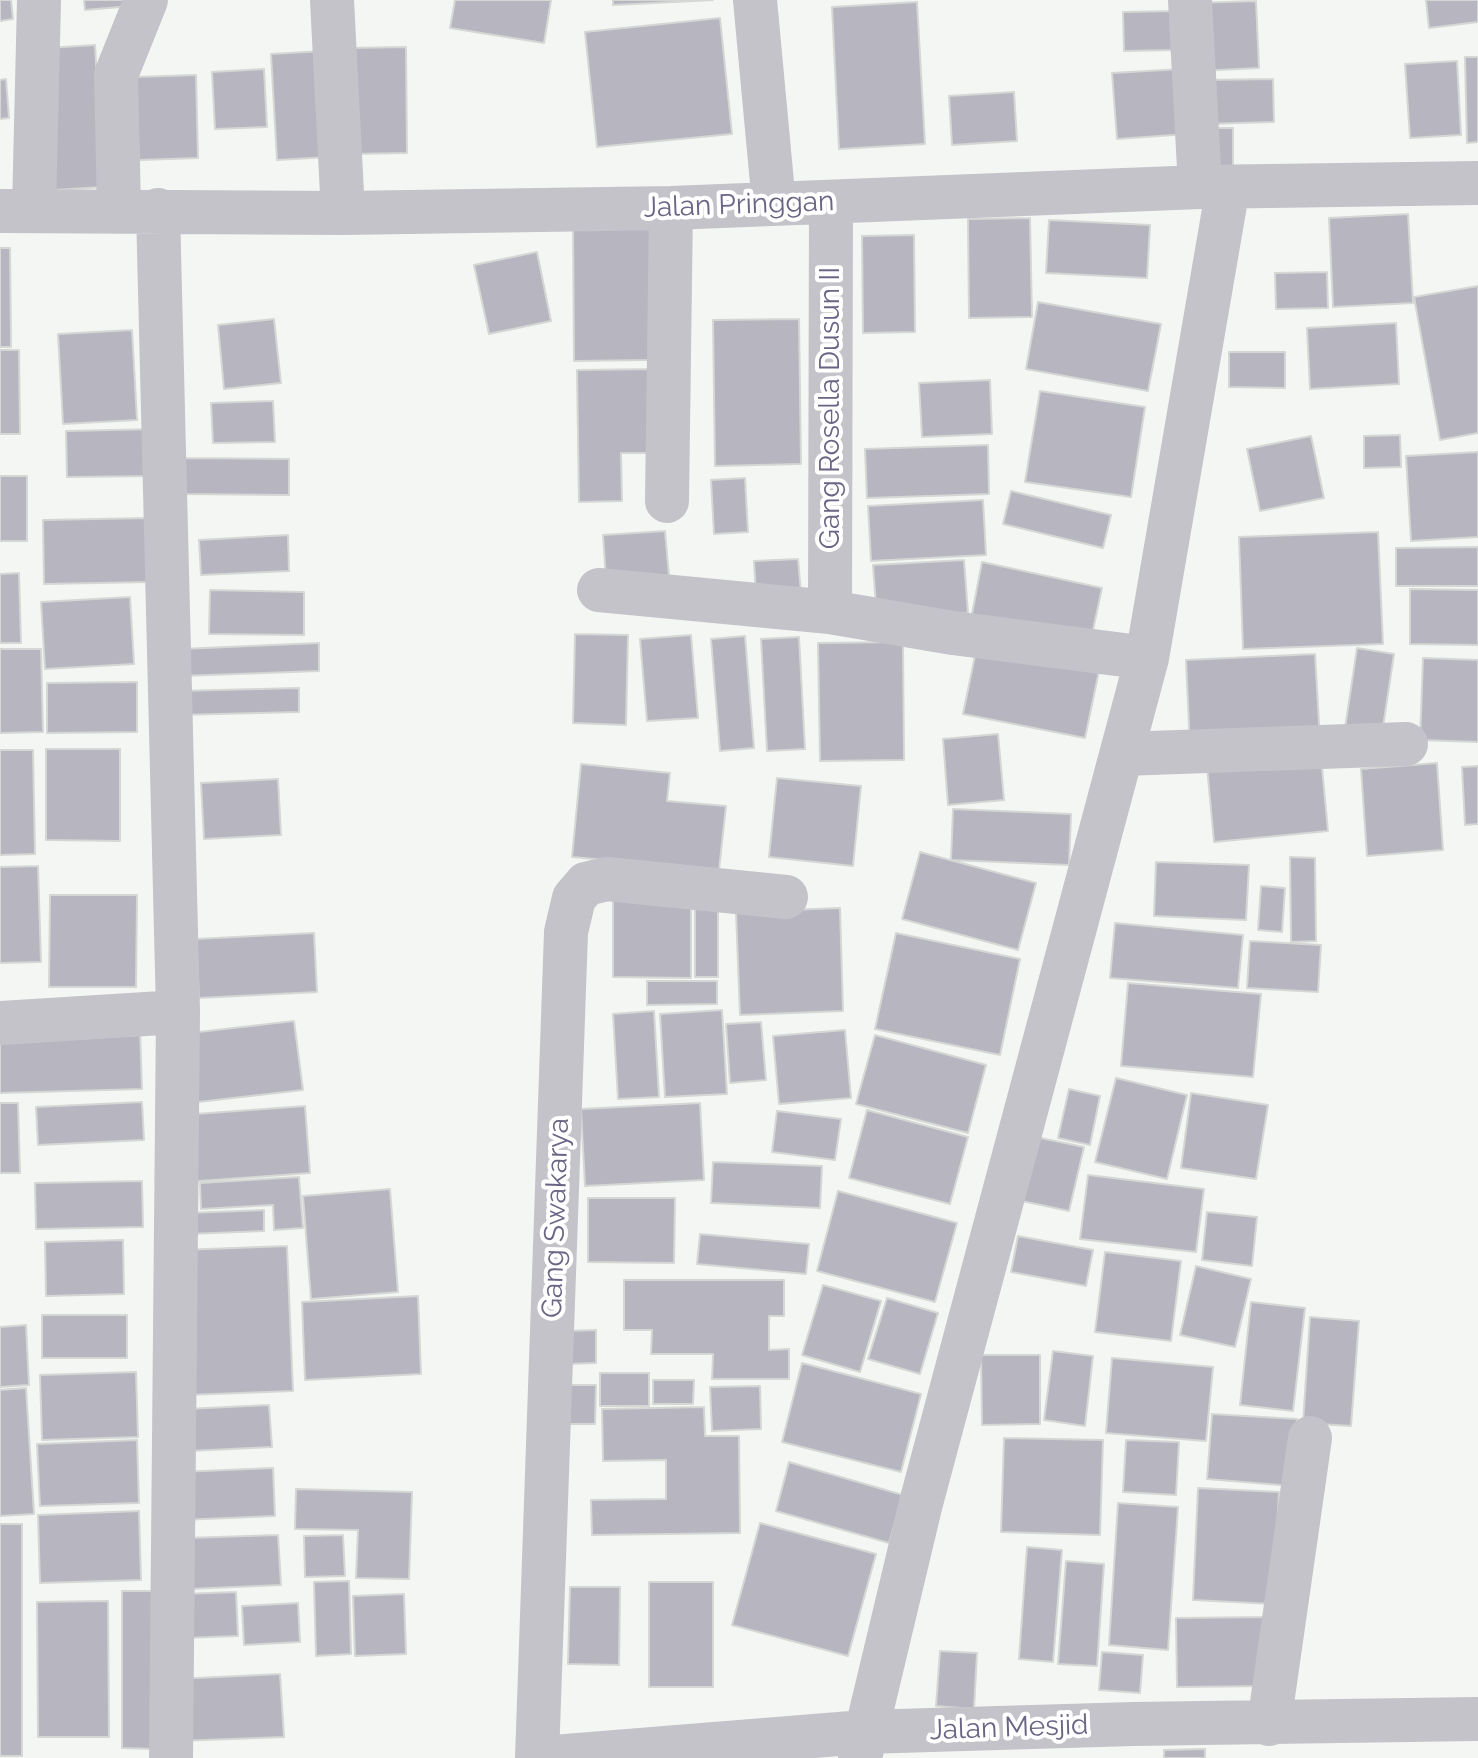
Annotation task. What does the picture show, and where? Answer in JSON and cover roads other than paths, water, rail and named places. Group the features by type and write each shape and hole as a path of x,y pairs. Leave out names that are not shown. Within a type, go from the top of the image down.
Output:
{"street":[{"path":"17,210 39,0"},
{"path":"146,0 116,75 138,210 178,1012 171,1758"},
{"path":"332,0 343,213"},
{"path":"755,0 774,204"},
{"path":"862,1745 925,1487 1147,658 1214,187 1190,0"},
{"name":"Jalan Pringgan","path":"17,210 343,213 671,208 1214,187 1478,183"},
{"name":"Gang Rosella Dusun II","path":"830,612 831,203"},
{"path":"667,501 671,208"},
{"path":"599,590 830,612 953,633 1147,658"},
{"path":"1122,754 1406,744"},
{"name":"Gang Swakarya","path":"539,1758 566,932 574,898 586,884 607,879 786,897"},
{"path":"0,1023 178,1012"},
{"path":"1269,1724 1310,1438"},
{"name":"Jalan Mesjid","path":"539,1758 862,1745 1133,1724 1478,1719"}]}
